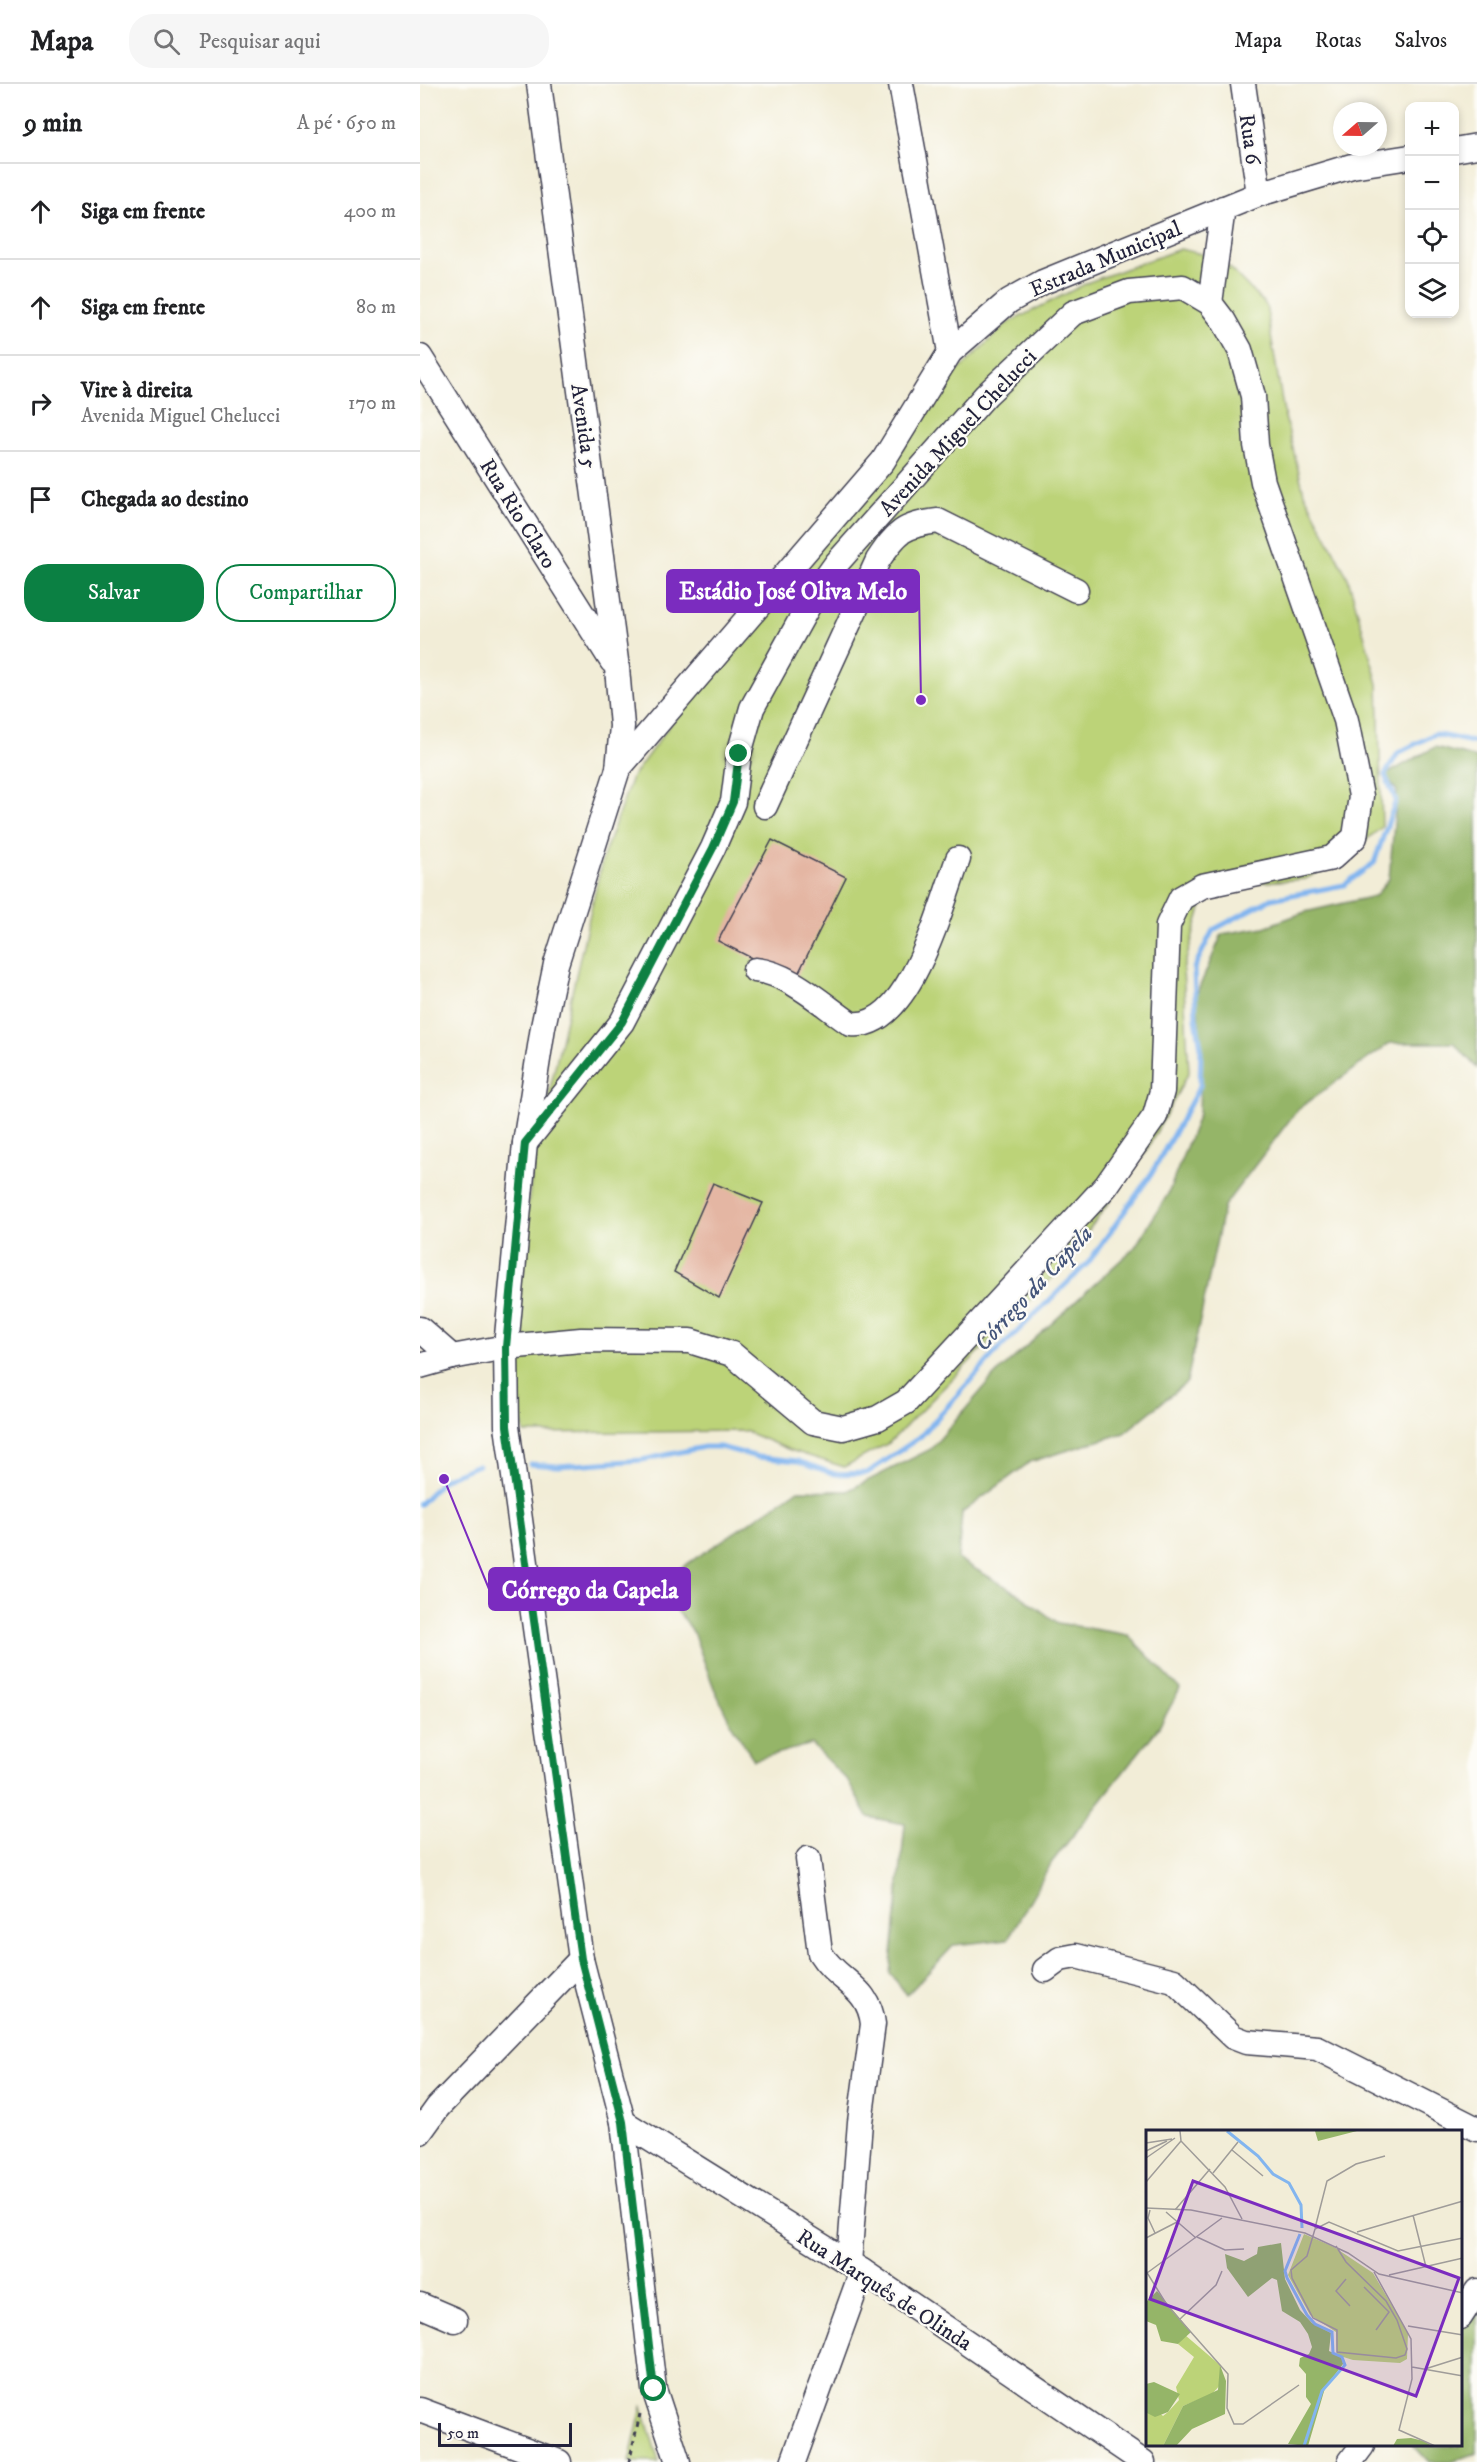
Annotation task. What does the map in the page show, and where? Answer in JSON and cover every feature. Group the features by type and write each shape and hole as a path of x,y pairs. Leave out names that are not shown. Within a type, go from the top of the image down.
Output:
{"street":[{"name":"Avenida 5","path":"539,84 617,668 621,726 618,769"},
{"path":"901,84 950,352"},
{"name":"Rua 6","path":"1241,87 1259,194"},
{"path":"1459,149 1477,146"},
{"name":"Estrada Municipal","path":"618,769 883,460 950,352 1009,301 1043,282 1259,194 1352,166 1405,158"},
{"path":"1210,303 1223,208"},
{"name":"Avenida Miguel Chelucci","path":"420,1366 452,1357 506,1347 581,1340 690,1341 732,1354 813,1422 843,1428 878,1418 906,1402 1106,1186 1155,1116 1162,1091 1166,1038 1168,925 1181,898 1202,886 1290,870 1332,858 1355,837 1361,796 1346,720 1263,482 1256,445 1253,396 1240,350 1210,303 1183,287 1129,292 1073,314 986,394 836,564 816,592 752,708 739,754 733,802 713,848 622,1022 525,1143"},
{"name":"Rua Rio Claro","path":"424,372 617,668"},
{"path":"765,806 878,560 896,534 914,524 938,521 1076,590"},
{"path":"618,769 556,964 543,1027 525,1143 506,1347 507,1426 581,1959 623,2122 654,2389 678,2462"},
{"path":"755,970 764,971 798,987 851,1024 862,1026 878,1018 902,996 913,978 958,859"},
{"path":"420,1329 452,1357"},
{"path":"793,2462 856,2267 860,2122 873,2024 867,2000 826,1963 820,1953 808,1859"},
{"path":"1045,1970 1060,1959 1076,1956 1174,1981 1233,2037 1246,2042 1317,2048 1477,2129"},
{"path":"420,2132 438,2107 581,1959"},
{"name":"Rua Marquês de Olinda","path":"623,2122 856,2267 1143,2462"},
{"path":"1462,2316 1477,2291"},
{"path":"420,2305 455,2320"},
{"path":"420,2410 559,2462"},
{"path":"1350,2462 1361,2447"}],"path":[{"path":"629,2462 642,2407 654,2389"}],"green space":[{"path":"1180,249 1210,256 1230,268 1266,305 1284,413 1304,493 1348,578 1378,684 1382,827 1344,858 1305,879 1251,883 1204,898 1183,970 1189,1072 1145,1153 1058,1272 889,1443 844,1467 790,1450 745,1431 524,1433 509,1352 534,1159 603,857 632,777 675,718 911,438 947,382 1006,324 1089,282"},
{"path":"1435,747 1477,758 1477,1068 1454,1043 1390,1043 1298,1109 1224,1206 1187,1382 1124,1433 1030,1462 962,1513 958,1559 1017,1593 1058,1623 1128,1635 1180,1689 1159,1727 1052,1862 1008,1939 954,1945 907,1995 890,1973 905,1824 868,1817 847,1780 811,1744 754,1760 731,1724 714,1688 693,1632 657,1584 798,1490 847,1491 931,1449 994,1376 1135,1247 1168,1194 1199,1114 1201,1047 1196,995 1222,934 1264,927 1305,912 1375,896 1389,879 1397,791 1385,775"},
{"path":"1477,2289 1477,2453 1451,2462 1429,2462 1415,2447 1462,2447 1462,2316"},
{"path":"642,2407 659,2462 629,2462"}],"building":[{"path":"772,840 846,877 795,980 718,941"},
{"path":"713,1183 763,1203 719,1298 674,1272"}],"waterway":[{"name":"Córrego da Capela","path":"530,1464 558,1466 642,1460 704,1447 720,1447 758,1457 798,1461 835,1474 867,1473 920,1437 999,1349 1088,1263 1152,1173 1200,1086 1201,1047 1196,1018 1194,968 1213,930 1271,899 1344,885 1374,863 1396,800 1385,775 1398,753 1435,734 1477,743"},
{"name":"Córrego da Capela","path":"420,1504 444,1479 478,1465"}],"place":[{"name":"Estádio José Oliva Melo","path":"921,700"},
{"name":"Córrego da Capela","path":"444,1479"}],"route":[{"path":"654,2389 641,2258 623,2122 581,1959 507,1426 506,1347 525,1143 622,1022 713,848 733,802 739,754"}]}
